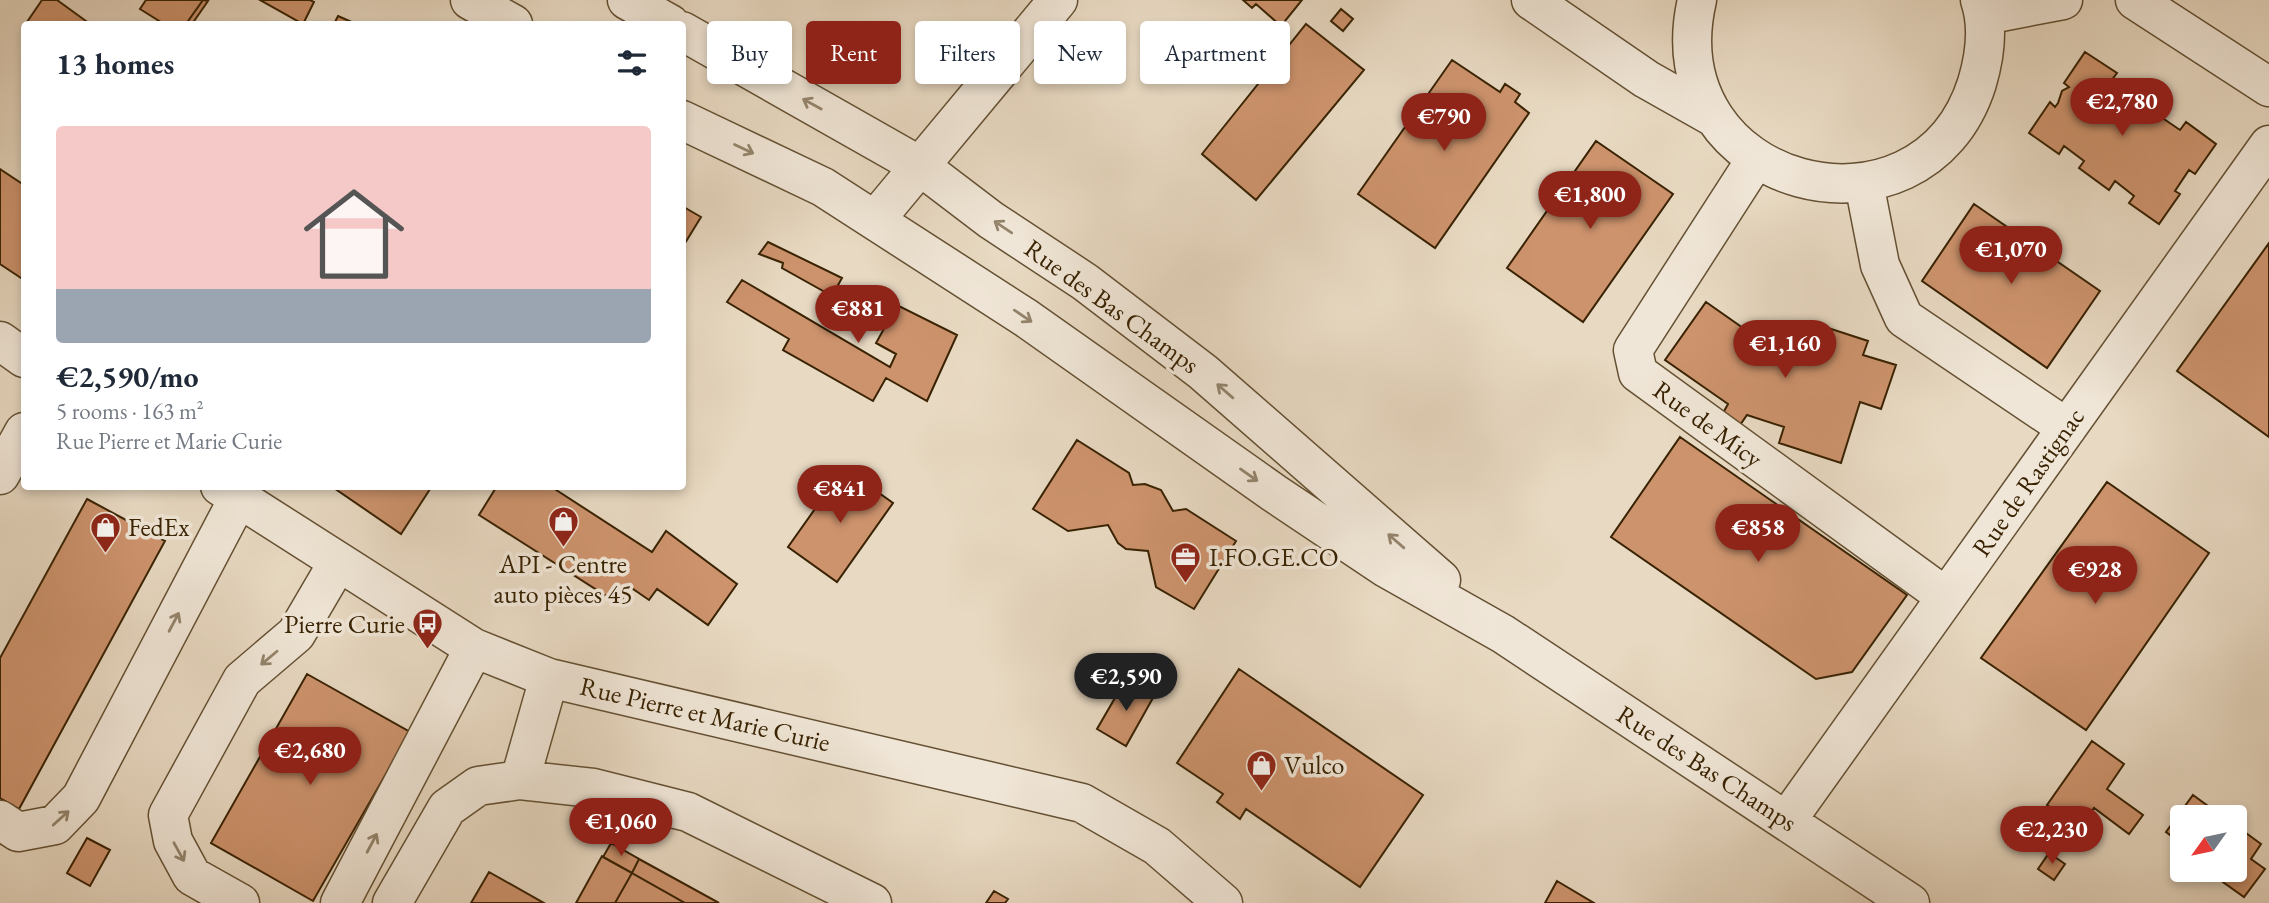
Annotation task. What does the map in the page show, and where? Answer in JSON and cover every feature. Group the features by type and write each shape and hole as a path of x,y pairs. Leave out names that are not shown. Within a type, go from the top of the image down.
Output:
{"street":[{"path":"470,0 508,21"},
{"path":"627,0 665,21"},
{"path":"875,220 1058,0"},
{"path":"1531,0 1646,79 1715,118"},
{"path":"1697,0 1691,27 1696,74 1715,118 1733,141 1756,159 1789,176 1826,184 1864,183 1907,168 1944,141 1970,104 1984,61 1982,7 2063,0"},
{"path":"2135,0 2269,87"},
{"name":"Rue des Bas Champs","path":"686,33 920,166 991,220 1085,282 1203,372 1503,634"},
{"name":"Rue des Bas Champs","path":"686,122 824,187 1026,318 1364,553 1503,634 1910,903"},
{"name":"Rue de Rastignac","path":"1787,820 2269,145"},
{"name":"Rue de Micy","path":"1756,159 1633,350 1638,373 1946,597"},
{"path":"1864,183 1880,265 1905,318 2067,428"},
{"path":"0,341 21,356"},
{"path":"0,475 21,437"},
{"path":"0,820 18,832 55,825 81,797 229,493"},
{"name":"Rue Pierre et Marie Curie","path":"229,493 337,564 474,648 549,678 1082,803 1157,846 1216,896"},
{"path":"240,903 192,876 173,841 168,815 242,680 296,634 337,564"},
{"path":"340,903 474,648"},
{"path":"520,780 549,678"},
{"path":"392,903 447,807 478,786 520,780 593,788 688,812 872,903"}],"building":[{"path":"42,0 57,0 86,21 28,21"},
{"path":"146,0 203,0 188,21 159,21 140,9"},
{"path":"203,0 208,1 194,21 188,21"},
{"path":"260,0 314,2 304,21 298,21"},
{"path":"1243,0 1302,0 1285,21 1275,21 1256,4 1252,8"},
{"path":"1341,9 1353,19 1343,31 1331,21"},
{"path":"338,16 349,21 336,21"},
{"path":"1306,24 1364,70 1256,200 1202,154 1258,84 1290,84 1290,44"},
{"path":"2085,52 2117,73 2111,81 2130,95 2136,88 2166,109 2161,117 2180,130 2186,122 2216,144 2195,174 2189,170 2175,191 2180,194 2159,224 2129,203 2134,196 2115,181 2109,190 2079,168 2084,161 2064,146 2059,154 2029,133 2050,102 2055,107 2058,103 2062,91 2069,87 2064,83"},
{"path":"1452,60 1500,92 1505,84 1520,94 1515,102 1529,113 1435,248 1358,194"},
{"path":"1596,141 1673,194 1583,322 1507,268"},
{"path":"0,169 21,183 21,278 0,264"},
{"path":"1974,204 2100,291 2047,368 1922,281"},
{"path":"686,208 701,217 686,241"},
{"path":"768,242 842,278 832,296 782,268 783,263 759,254"},
{"path":"2269,243 2269,437 2177,371"},
{"path":"742,280 890,367 896,354 876,343 890,318 873,309 879,296 957,335 927,401 886,378 873,401 783,350 789,339 727,302"},
{"path":"1706,302 1773,349 1789,354 1793,340 1810,345 1816,324 1868,341 1863,355 1896,365 1881,409 1860,402 1841,463 1779,443 1784,427 1747,415 1740,425 1723,413 1728,404 1665,360"},
{"path":"1680,437 1907,595 1852,672 1816,679 1611,537"},
{"path":"1077,440 1129,473 1133,485 1145,484 1161,490 1173,511 1186,509 1236,541 1194,609 1156,587 1148,551 1126,549 1118,543 1108,525 1068,531 1033,509"},
{"path":"844,468 893,503 837,582 788,547"},
{"path":"2107,482 2209,553 2086,730 1981,658"},
{"path":"337,490 429,490 401,534"},
{"path":"495,490 556,490 652,552 666,531 737,584 708,625 657,589 649,600 630,587 619,604 479,515"},
{"path":"87,499 165,541 19,809 0,798 0,658"},
{"path":"1239,669 1423,795 1360,887 1246,809 1240,819 1217,802 1223,794 1177,763"},
{"path":"307,674 410,732 313,901 211,843"},
{"path":"1126,679 1154,696 1126,746 1097,729"},
{"path":"2092,741 2124,764 2107,789 2143,815 2129,834 2094,808 2080,828 2047,805"},
{"path":"2193,795 2207,805 2186,805"},
{"path":"2247,834 2261,844 2251,859 2265,869 2244,897 2223,882 2247,882"},
{"path":"87,838 110,850 90,886 67,873"},
{"path":"611,843 639,859 632,873 603,857"},
{"path":"2049,853 2065,864 2054,880 2038,869"},
{"path":"602,856 632,873 615,903 576,903"},
{"path":"639,859 719,903 685,903 632,873"},
{"path":"489,872 544,903 471,903"},
{"path":"632,873 685,903 615,903"},
{"path":"1557,881 1594,903 1545,903"},
{"path":"994,891 1008,899 1005,903 986,903"}],"place":[{"name":"API - Centre auto pièces 45","path":"563,548"},
{"name":"FedEx","path":"105,554"},
{"name":"I.FO.GE.CO","path":"1186,584"},
{"name":"Pierre Curie","path":"428,651"},
{"name":"Vulco","path":"1261,792"}]}
